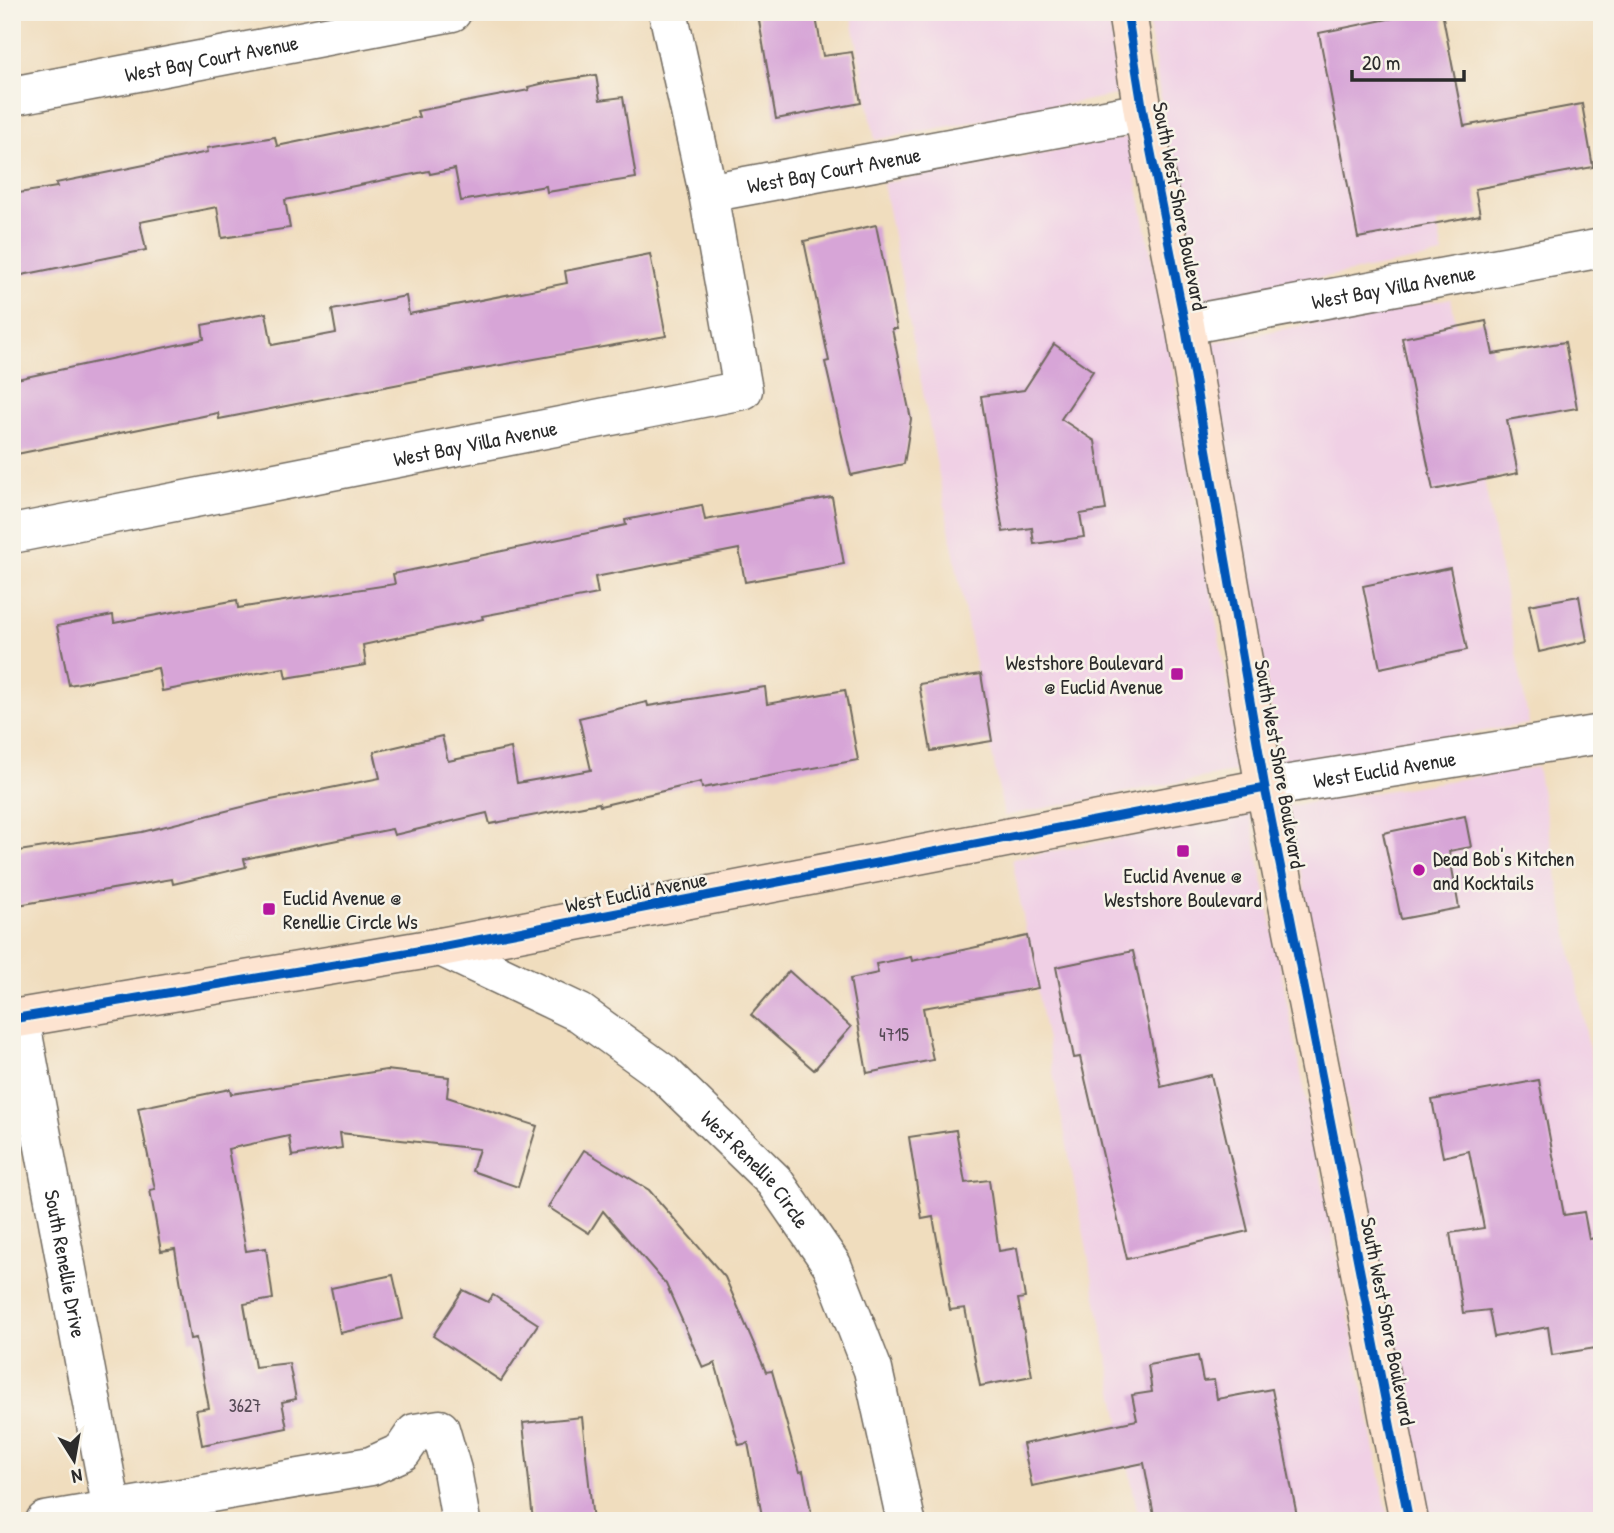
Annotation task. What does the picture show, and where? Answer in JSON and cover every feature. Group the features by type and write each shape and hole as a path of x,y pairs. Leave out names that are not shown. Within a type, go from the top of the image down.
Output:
{"street":[{"name":"West Bay Court Avenue","path":"12,96 452,12"},
{"path":"668,12 708,193"},
{"name":"South West Shore Boulevard","path":"1128,12 1143,112 1185,325 1265,788 1409,1521"},
{"name":"West Bay Court Avenue","path":"708,193 1143,112"},
{"name":"West Bay Villa Avenue","path":"12,534 743,390 708,193"},
{"name":"West Bay Villa Avenue","path":"1185,325 1602,247"},
{"name":"West Euclid Avenue","path":"16,1019 441,947 1265,788 1602,734"},
{"name":"West Renellie Circle","path":"441,947 580,1013 663,1073 774,1181 832,1265 873,1370 906,1521"},
{"name":"South Renellie Drive","path":"16,1019 113,1515"},
{"path":"45,1521 113,1515 371,1466 402,1452 415,1433 440,1429 452,1470 461,1521"}],"shaded area":[{"path":"851,12 1108,12 1121,94 875,140"},
{"path":"1147,12 1399,12 1443,255 1200,300 1162,109"},
{"path":"1128,137 1166,329 1242,770 1004,816 883,183"},
{"path":"1451,298 1529,724 1281,763 1208,343"},
{"path":"1537,767 1602,1118 1602,1521 1429,1521 1288,806"},
{"path":"1250,813 1389,1521 1139,1521 1012,859"}],"building":[{"path":"774,12 815,12 823,56 852,52 861,103 776,119 758,15"},
{"path":"1423,12 1442,12 1464,126 1582,104 1593,167 1475,189 1480,215 1358,238 1319,33"},
{"path":"596,75 600,100 623,97 636,178 547,192 546,186 461,201 455,169 430,174 429,171 285,200 290,228 222,238 217,207 140,222 146,250 12,277 12,194 57,187 56,183 208,152 207,148 275,137 277,146 419,117 417,111 529,90 528,87 545,83"},
{"path":"876,225 897,329 892,329 911,419 904,464 851,475 825,362 829,361 804,241"},
{"path":"650,254 666,336 219,419 218,413 12,455 12,380 204,339 202,325 266,313 272,345 336,333 332,310 406,296 409,314 567,283 565,271"},
{"path":"1486,321 1493,354 1565,342 1577,408 1507,420 1518,473 1433,490 1402,338"},
{"path":"1054,344 1093,371 1061,419 1095,441 1106,510 1080,514 1084,537 1034,544 1032,528 1003,532 981,396 1024,390"},
{"path":"832,497 844,564 745,582 739,549 595,577 598,594 482,616 483,619 363,645 366,665 286,678 284,668 162,691 158,668 69,685 57,626 113,615 114,623 237,600 238,608 395,584 393,574 626,525 625,520 702,505 705,520"},
{"path":"1450,568 1467,650 1380,668 1363,586"},
{"path":"1579,596 1587,641 1539,652 1529,605"},
{"path":"981,674 992,741 931,751 919,684"},
{"path":"765,687 767,704 845,690 858,760 702,788 701,782 600,806 599,803 490,824 487,813 394,835 392,829 244,859 246,867 173,884 172,879 12,906 12,852 142,832 266,801 380,778 374,752 442,736 448,761 511,748 517,783 591,770 579,718 647,702 648,706"},
{"path":"1465,816 1471,847 1449,851 1459,908 1401,919 1383,833"},
{"path":"1027,936 1038,988 923,1008 933,1060 867,1073 850,979 878,973 876,964 911,957 912,961"},
{"path":"1133,951 1161,1087 1211,1075 1248,1231 1127,1259 1080,1057 1074,1058 1056,967"},
{"path":"789,971 851,1027 814,1070 751,1015"},
{"path":"386,1070 449,1077 447,1097 537,1126 518,1187 472,1171 479,1149 340,1133 342,1148 292,1156 289,1136 228,1149 246,1251 266,1248 273,1299 244,1304 255,1367 289,1363 296,1399 282,1402 287,1428 202,1445 196,1410 209,1408 196,1338 190,1339 175,1249 161,1251 150,1190 155,1189 138,1108 230,1089 231,1094"},
{"path":"1539,1080 1564,1215 1584,1212 1589,1239 1602,1237 1602,1347 1552,1355 1548,1327 1494,1337 1489,1310 1463,1313 1450,1233 1484,1228 1469,1151 1443,1157 1432,1100"},
{"path":"956,1130 965,1183 989,1180 999,1251 1017,1248 1025,1298 1018,1299 1032,1376 980,1386 965,1308 950,1310 933,1217 922,1219 909,1137"},
{"path":"584,1150 649,1190 725,1277 766,1372 772,1371 800,1472 803,1471 813,1521 763,1521 748,1443 739,1445 715,1363 703,1368 666,1284 603,1211 589,1233 548,1207"},
{"path":"393,1275 403,1319 340,1333 331,1288"},
{"path":"463,1290 488,1302 493,1295 538,1324 501,1381 433,1336"},
{"path":"1198,1356 1203,1381 1214,1380 1217,1399 1272,1389 1298,1521 1155,1521 1144,1463 1032,1486 1023,1444 1137,1420 1132,1395 1152,1392 1148,1365"},
{"path":"582,1417 593,1521 533,1521 523,1423"}],"cycle path":[{"path":"1127,12 1143,112 1185,325 1265,788 1409,1521"},
{"path":"12,1019 441,947 1265,788"}],"place":[{"name":"Westshore Boulevard @ Euclid Avenue","path":"1177,674"},
{"name":"Euclid Avenue @ Westshore Boulevard","path":"1183,851"},
{"name":"Dead Bob's Kitchen and Kocktails","path":"1419,870"},
{"name":"Euclid Avenue @ Renellie Circle Ws","path":"269,909"}]}
